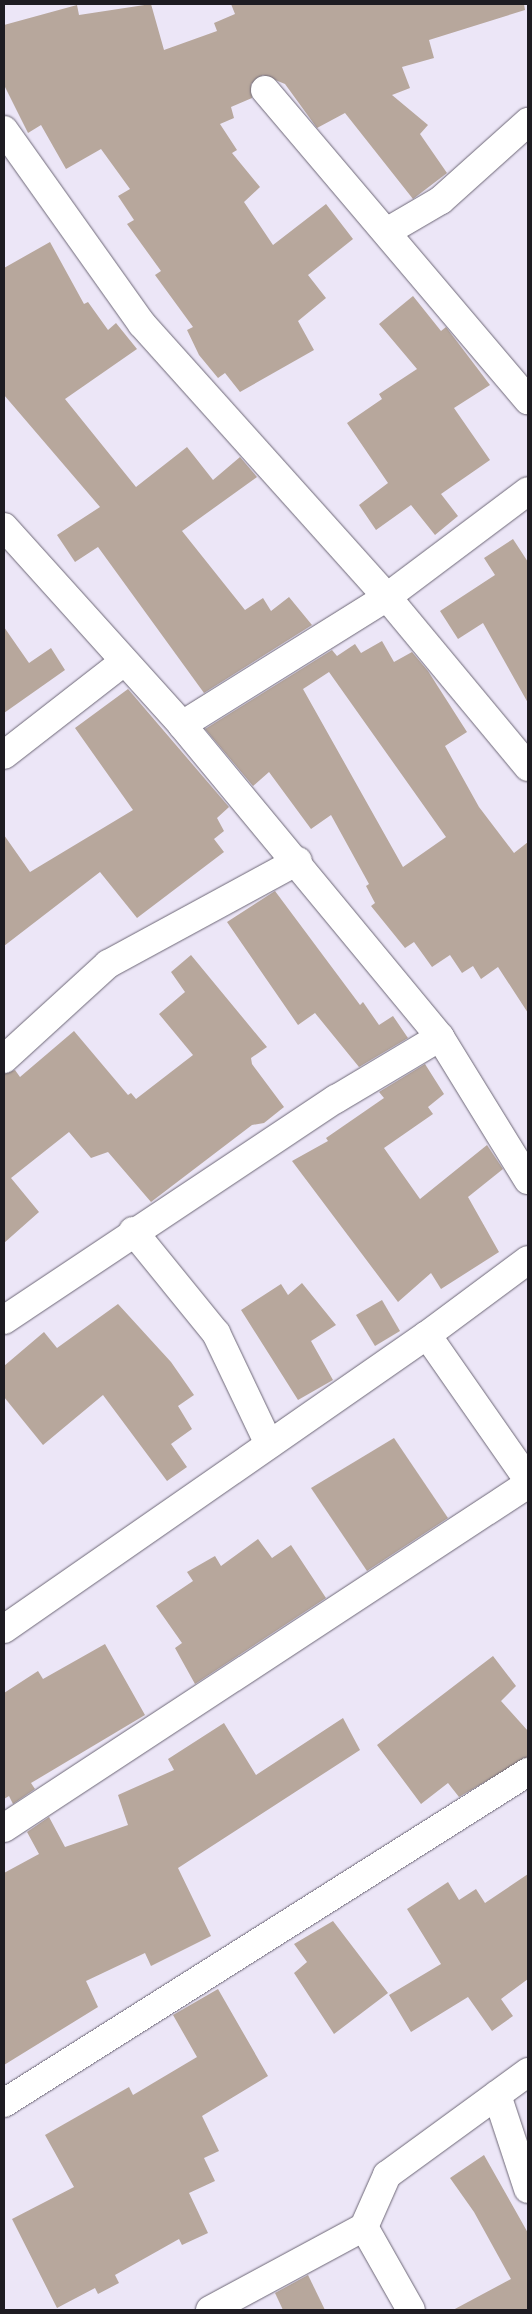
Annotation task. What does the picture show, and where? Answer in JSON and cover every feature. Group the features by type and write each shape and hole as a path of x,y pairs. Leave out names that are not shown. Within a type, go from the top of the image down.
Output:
{"street":[{"path":"265,90 388,232 528,400"},
{"path":"388,232 440,200 528,122"},
{"path":"4,130 142,324 386,597 528,767"},
{"path":"182,725 386,597 528,491"},
{"path":"4,527 122,663 182,725 298,861 440,1037 528,1180"},
{"path":"4,755 122,663"},
{"path":"4,1059 108,964 298,861"},
{"path":"4,1320 133,1231 440,1037"},
{"path":"133,1231 216,1333 269,1444"},
{"path":"4,1629 427,1335 528,1260"},
{"path":"427,1335 528,1480"},
{"path":"4,1828 528,1484"},
{"path":"4,2103 528,1772"},
{"path":"210,2310 364,2226 387,2175 528,2072"},
{"path":"497,2095 528,2189"},
{"path":"364,2226 411,2310"}],"building":[{"path":"151,4 164,50 217,31 214,23 235,14 231,4 524,4 525,10 429,40 434,58 402,67 410,88 392,95 428,125 420,134 447,173 413,199 345,113 317,128 285,84 263,75 251,84 252,98 231,107 234,118 220,124 237,150 232,153 260,187 244,202 273,245 326,204 353,239 308,275 326,298 298,321 314,350 240,392 225,373 218,378 199,355 187,330 193,327 155,275 161,271 127,224 134,220 118,196 130,189 101,149 66,169 41,125 28,133 4,85 4,25 77,5 79,15"},
{"path":"50,242 84,304 88,302 108,330 116,323 137,349 65,399 136,487 187,447 213,480 240,457 257,477 182,531 245,610 263,598 271,611 289,597 312,625 204,693 98,547 75,562 57,535 100,507 4,395 4,268"},
{"path":"413,296 441,331 446,327 490,385 454,408 490,460 441,494 458,516 435,535 411,505 376,530 359,505 388,483 347,423 382,399 379,394 417,369 379,324"},
{"path":"513,539 528,562 528,703 483,623 458,639 440,611 495,575 484,558"},
{"path":"4,627 29,663 51,648 65,670 4,713"},
{"path":"382,641 394,662 412,652 428,671 467,732 445,746 479,807 514,853 528,842 528,1013 498,967 481,979 473,966 462,973 450,955 432,967 414,942 405,948 371,906 375,903 366,886 369,884 331,815 311,829 269,772 253,786 205,729 332,650 337,656 355,644 361,653","holes":["329,672 446,837 403,867 303,689"]},
{"path":"128,689 229,807 217,818 224,831 214,839 224,852 137,918 100,872 4,946 4,835 30,872 133,810 75,728"},
{"path":"275,891 360,1005 363,1002 379,1025 393,1016 408,1038 359,1067 315,1013 298,1025 227,922"},
{"path":"191,955 267,1047 251,1058 252,1064 284,1107 264,1123 252,1125 151,1202 108,1152 91,1158 69,1132 11,1178 39,1212 4,1243 4,1074 15,1070 20,1077 74,1031 128,1095 131,1093 136,1099 193,1055 159,1014 185,992 171,972"},
{"path":"425,1064 444,1094 428,1107 433,1114 384,1148 420,1199 487,1145 503,1169 468,1197 499,1252 441,1289 431,1273 398,1302 292,1161 328,1141 326,1138 384,1098 379,1092"},
{"path":"302,1283 336,1325 311,1341 333,1380 298,1400 241,1310 281,1284 288,1295"},
{"path":"382,1300 400,1331 375,1346 356,1315"},
{"path":"118,1304 171,1362 194,1395 178,1406 192,1429 171,1444 187,1467 167,1481 103,1395 43,1445 4,1397 4,1366 44,1332 57,1348"},
{"path":"394,1438 448,1518 367,1571 311,1488"},
{"path":"258,1539 272,1558 291,1545 326,1598 195,1684 175,1648 182,1643 156,1606 193,1581 187,1572 215,1556 221,1566"},
{"path":"105,1644 145,1715 31,1783 35,1789 13,1804 9,1796 4,1799 4,1693 38,1671 43,1679"},
{"path":"493,1656 516,1686 501,1701 528,1731 528,1757 459,1797 448,1783 421,1804 377,1745"},
{"path":"343,1718 360,1750 178,1868 211,1936 151,1966 145,1953 86,1981 98,2007 4,2065 4,1873 39,1854 27,1832 49,1817 65,1847 128,1825 118,1795 174,1770 168,1759 224,1723 256,1775"},
{"path":"528,1874 528,1979 501,1999 513,2016 492,2031 468,1997 411,2032 389,1995 441,1964 407,1909 448,1882 459,1900 476,1889 485,1903"},
{"path":"333,1921 388,1993 334,2034 294,1973 307,1962 294,1944"},
{"path":"218,1989 268,2076 202,2116 219,2151 204,2158 215,2181 189,2193 208,2233 182,2245 179,2239 115,2275 119,2283 98,2294 95,2288 57,2308 12,2219 74,2187 45,2135 129,2087 133,2095 197,2057 173,2015"},
{"path":"484,2155 528,2233 528,2310 453,2310 511,2279 474,2212 450,2178"},
{"path":"308,2275 325,2310 283,2310 275,2293"}]}
